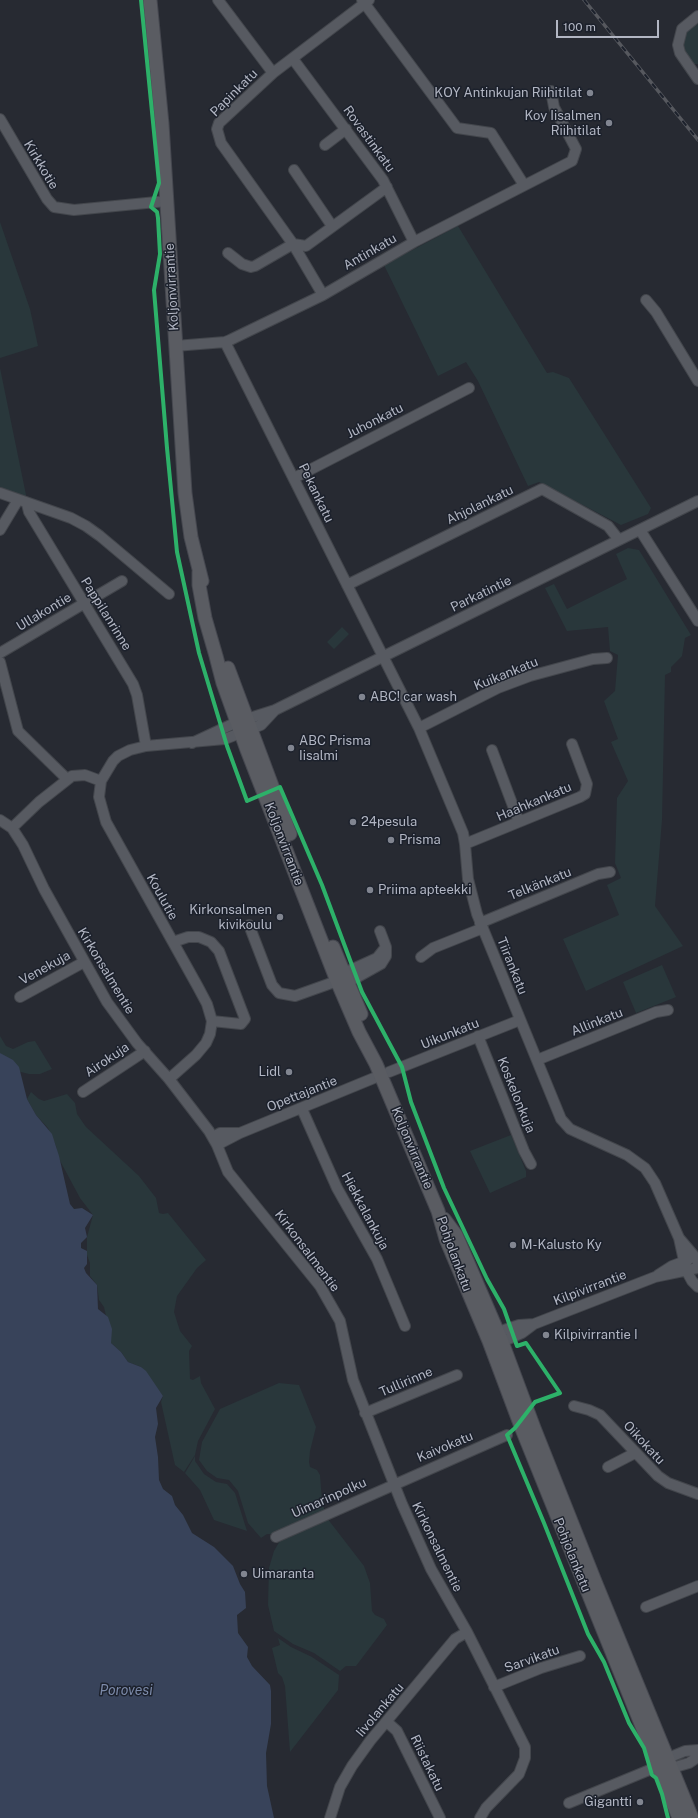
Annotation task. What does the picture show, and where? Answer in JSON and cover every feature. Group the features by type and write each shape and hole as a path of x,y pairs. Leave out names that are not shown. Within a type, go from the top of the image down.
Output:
{"main road":[{"name":"Koljonvirrantie","path":"150,0 162,124 185,493 191,537 199,572 199,586 205,618 223,683 244,726 343,978 359,1032 376,1064 438,1211"},
{"name":"Pohjolankatu","path":"438,1211 446,1239 496,1338 577,1566 666,1764 692,1818"},
{"name":"Pohjolankatu","path":"666,1764 679,1818"}],"street":[{"path":"218,0 273,73"},
{"path":"365,1 457,128 491,133 524,185"},
{"name":"Papinkatu","path":"322,295 293,244 221,143 218,135 219,123 273,73 365,1"},
{"path":"698,16 682,29 678,45 680,53 698,79"},
{"name":"Rovastinkatu","path":"293,58 387,187 414,242"},
{"name":"Antinkatu","path":"175,346 225,342 322,295 414,242 572,161 576,149 554,107 551,91"},
{"name":"Kirkkotie","path":"0,119 43,193 54,207 74,210 167,201"},
{"path":"325,145 346,129"},
{"path":"294,170 332,226"},
{"path":"228,253 242,264 250,267 256,266 293,244 306,246 387,187"},
{"path":"646,300 656,312 698,381"},
{"name":"Pekankatu","path":"225,342 382,657"},
{"name":"Juhonkatu","path":"294,478 469,388"},
{"name":"Ahjolankatu","path":"347,585 542,489 608,526 619,540"},
{"path":"0,493 71,518 86,526 169,594"},
{"name":"Parkatintie","path":"146,746 192,743 244,726 266,721 275,710 698,501"},
{"path":"0,530 22,502"},
{"name":"Pappilanrinne","path":"22,502 133,684 137,695 146,746"},
{"path":"640,530 698,620"},
{"name":"Ullakontie","path":"0,653 122,581"},
{"name":"Tiirankatu","path":"382,657 419,728 460,825 466,844 468,879 474,903 561,1119 577,1133 634,1159 645,1168 655,1182 679,1238 684,1266"},
{"name":"Kuikankatu","path":"419,728 498,688 530,676 593,658 607,658"},
{"path":"0,662 18,731 67,779"},
{"name":"Haahkankatu","path":"466,844 585,794 587,784 572,744"},
{"path":"12,828 39,802 67,779 78,774 91,776 101,781 109,766 118,756 130,750 146,746"},
{"path":"492,750 519,822"},
{"name":"Koulutie","path":"101,781 99,797 106,822 207,1004 212,1021"},
{"name":"Kirkonsalmentie","path":"0,820 12,828 23,845 44,890 111,1008 137,1043 145,1050 169,1079 215,1141 228,1172 309,1271 334,1310 343,1330 350,1371 393,1484 431,1570 467,1632 525,1747 525,1758 519,1774 486,1808 480,1818"},
{"name":"Telkänkatu","path":"421,957 433,948 598,874 610,872"},
{"path":"249,925 272,985 279,993 295,996 343,978 362,975 381,964 386,956 386,947 380,931"},
{"path":"169,1079 196,1055 206,1043 210,1034 212,1021 241,1024 245,1019 219,951 211,942 199,937 188,937 173,942"},
{"name":"Venekuja","path":"20,997 84,962"},
{"name":"Allinkatu","path":"537,1060 656,1012 668,1010"},
{"name":"Uikunkatu","path":"389,1072 520,1020"},
{"name":"Koskelonkuja","path":"478,1036 524,1152 531,1164"},
{"name":"Airokuja","path":"83,1092 145,1050"},
{"name":"Opettajantie","path":"215,1141 302,1109 374,1078"},
{"name":"Hiekkalankuja","path":"302,1109 337,1188 377,1259 405,1326"},
{"name":"Tiirankatu","path":"679,1238 697,1262"},
{"name":"Kilpivirrantie","path":"496,1338 522,1333 534,1324 697,1262"},
{"path":"684,1266 692,1281 698,1287"},
{"name":"Tullirinne","path":"366,1413 457,1375"},
{"name":"Oikokatu","path":"574,1406 600,1415 658,1476 668,1483 698,1494"},
{"name":"Kaivokatu","path":"393,1484 507,1435"},
{"path":"608,1467 635,1453"},
{"name":"Uimarinpolku","path":"276,1537 393,1484"},
{"path":"646,1607 698,1586"},
{"name":"Iivolankatu","path":"330,1818 340,1787 352,1766 370,1741 388,1722 455,1639 467,1632"},
{"name":"Sarvikatu","path":"494,1687 541,1668 580,1656"},
{"name":"Riistakatu","path":"388,1722 397,1731 440,1818"},
{"path":"569,1803 666,1764 685,1752 698,1750"},
{"path":"666,1764 689,1763 698,1757"}],"shaded area":[{"path":"698,20 698,64 691,64 681,48 684,32"},
{"path":"0,222 30,309 38,346 0,358"},
{"path":"458,226 547,373 553,372 569,378 651,508 648,514 621,525 539,482 528,486 478,381 466,362 438,376 384,265"},
{"path":"0,368 25,490 27,500 0,488"},
{"path":"628,548 639,550 691,635 685,638 682,656 671,667 671,672 665,675 662,820 655,906 683,946 586,991 563,939 619,915 607,885 621,878 615,863 617,798 628,781 611,742 618,739 604,701 615,691 618,655 610,651 608,627 567,631 545,588 554,584 567,609 627,579 616,554"},
{"path":"342,627 349,634 334,649 327,642"},
{"path":"662,965 676,997 636,1013 623,982"},
{"path":"0,1036 6,1046 13,1049 28,1042 35,1041 52,1069 40,1074 29,1074 17,1071 0,1053"},
{"path":"31,1092 39,1099 44,1101 67,1094 75,1103 77,1114 86,1127 139,1176 156,1198 159,1213 168,1213 206,1260 197,1268 177,1296 174,1312 180,1331 192,1346 189,1351 190,1379 193,1380 200,1376 201,1383 215,1409 198,1441 195,1455 184,1472 175,1465 161,1402 163,1396 141,1367 128,1362 121,1352 111,1343 110,1325 104,1307 99,1300 97,1285 90,1276 90,1263 87,1255 87,1237 93,1215 80,1198 58,1157 56,1146 48,1128 36,1115 27,1099"},
{"path":"511,1135 526,1171 526,1177 490,1193 470,1151"},
{"path":"279,1383 299,1385 316,1427 309,1462 310,1467 317,1470 320,1475 322,1501 325,1512 276,1534 267,1534 261,1538 248,1523 238,1491 229,1480 217,1478 207,1471 199,1460 202,1442 220,1409"},
{"path":"195,1456 195,1461 204,1474 216,1482 227,1484 235,1493 247,1531 214,1520 200,1490 185,1473"},
{"path":"327,1518 364,1566 370,1583 372,1611 375,1615 384,1619 387,1625 356,1666 346,1666 340,1671 314,1653 293,1644 274,1631 268,1605 269,1568 274,1551 281,1539"},
{"path":"278,1638 291,1647 312,1657 339,1675 338,1690 290,1752 285,1686 282,1677 278,1673 272,1648 280,1645"}],"water":[{"name":"Porovesi","path":"0,1053 13,1060 19,1067 27,1099 36,1115 52,1134 59,1156 70,1204 74,1209 82,1208 93,1215 85,1228 87,1237 81,1243 81,1248 87,1251 87,1264 84,1268 86,1273 97,1285 98,1309 108,1317 112,1329 111,1343 121,1352 128,1362 141,1367 146,1371 163,1396 156,1408 158,1424 155,1437 159,1480 163,1489 172,1496 175,1505 183,1515 192,1533 214,1547 233,1566 245,1592 246,1608 237,1615 238,1633 248,1647 247,1657 252,1666 270,1685 271,1691 271,1724 266,1753 267,1786 274,1818 0,1818"}],"railway":[{"path":"584,0 698,140"}],"cycle path":[{"path":"141,0 159,183 151,207 157,212 158,218 160,254 154,290 167,448 177,552 199,653 227,746 247,801 280,787 322,885 362,992 402,1067 411,1102 444,1188 487,1279 504,1309 517,1346 526,1343 560,1393 535,1402 515,1428 507,1435 588,1634 604,1662 629,1723 644,1748 652,1775 656,1778 662,1794 668,1818"}],"place":[{"name":"KOY Antinkujan Riihitilat","path":"590,93"},
{"name":"Koy Iisalmen Riihitilat","path":"609,123"},
{"name":"ABC! car wash","path":"362,697"},
{"name":"ABC Prisma Iisalmi","path":"291,748"},
{"name":"24pesula","path":"353,822"},
{"name":"Prisma","path":"391,840"},
{"name":"Priima apteekki","path":"370,890"},
{"name":"Kirkonsalmen kivikoulu","path":"280,917"},
{"name":"Lidl","path":"289,1072"},
{"name":"M-Kalusto Ky","path":"513,1245"},
{"name":"Kilpivirrantie I","path":"546,1335"},
{"name":"Uimaranta","path":"244,1574"},
{"name":"Gigantti","path":"640,1802"}]}
